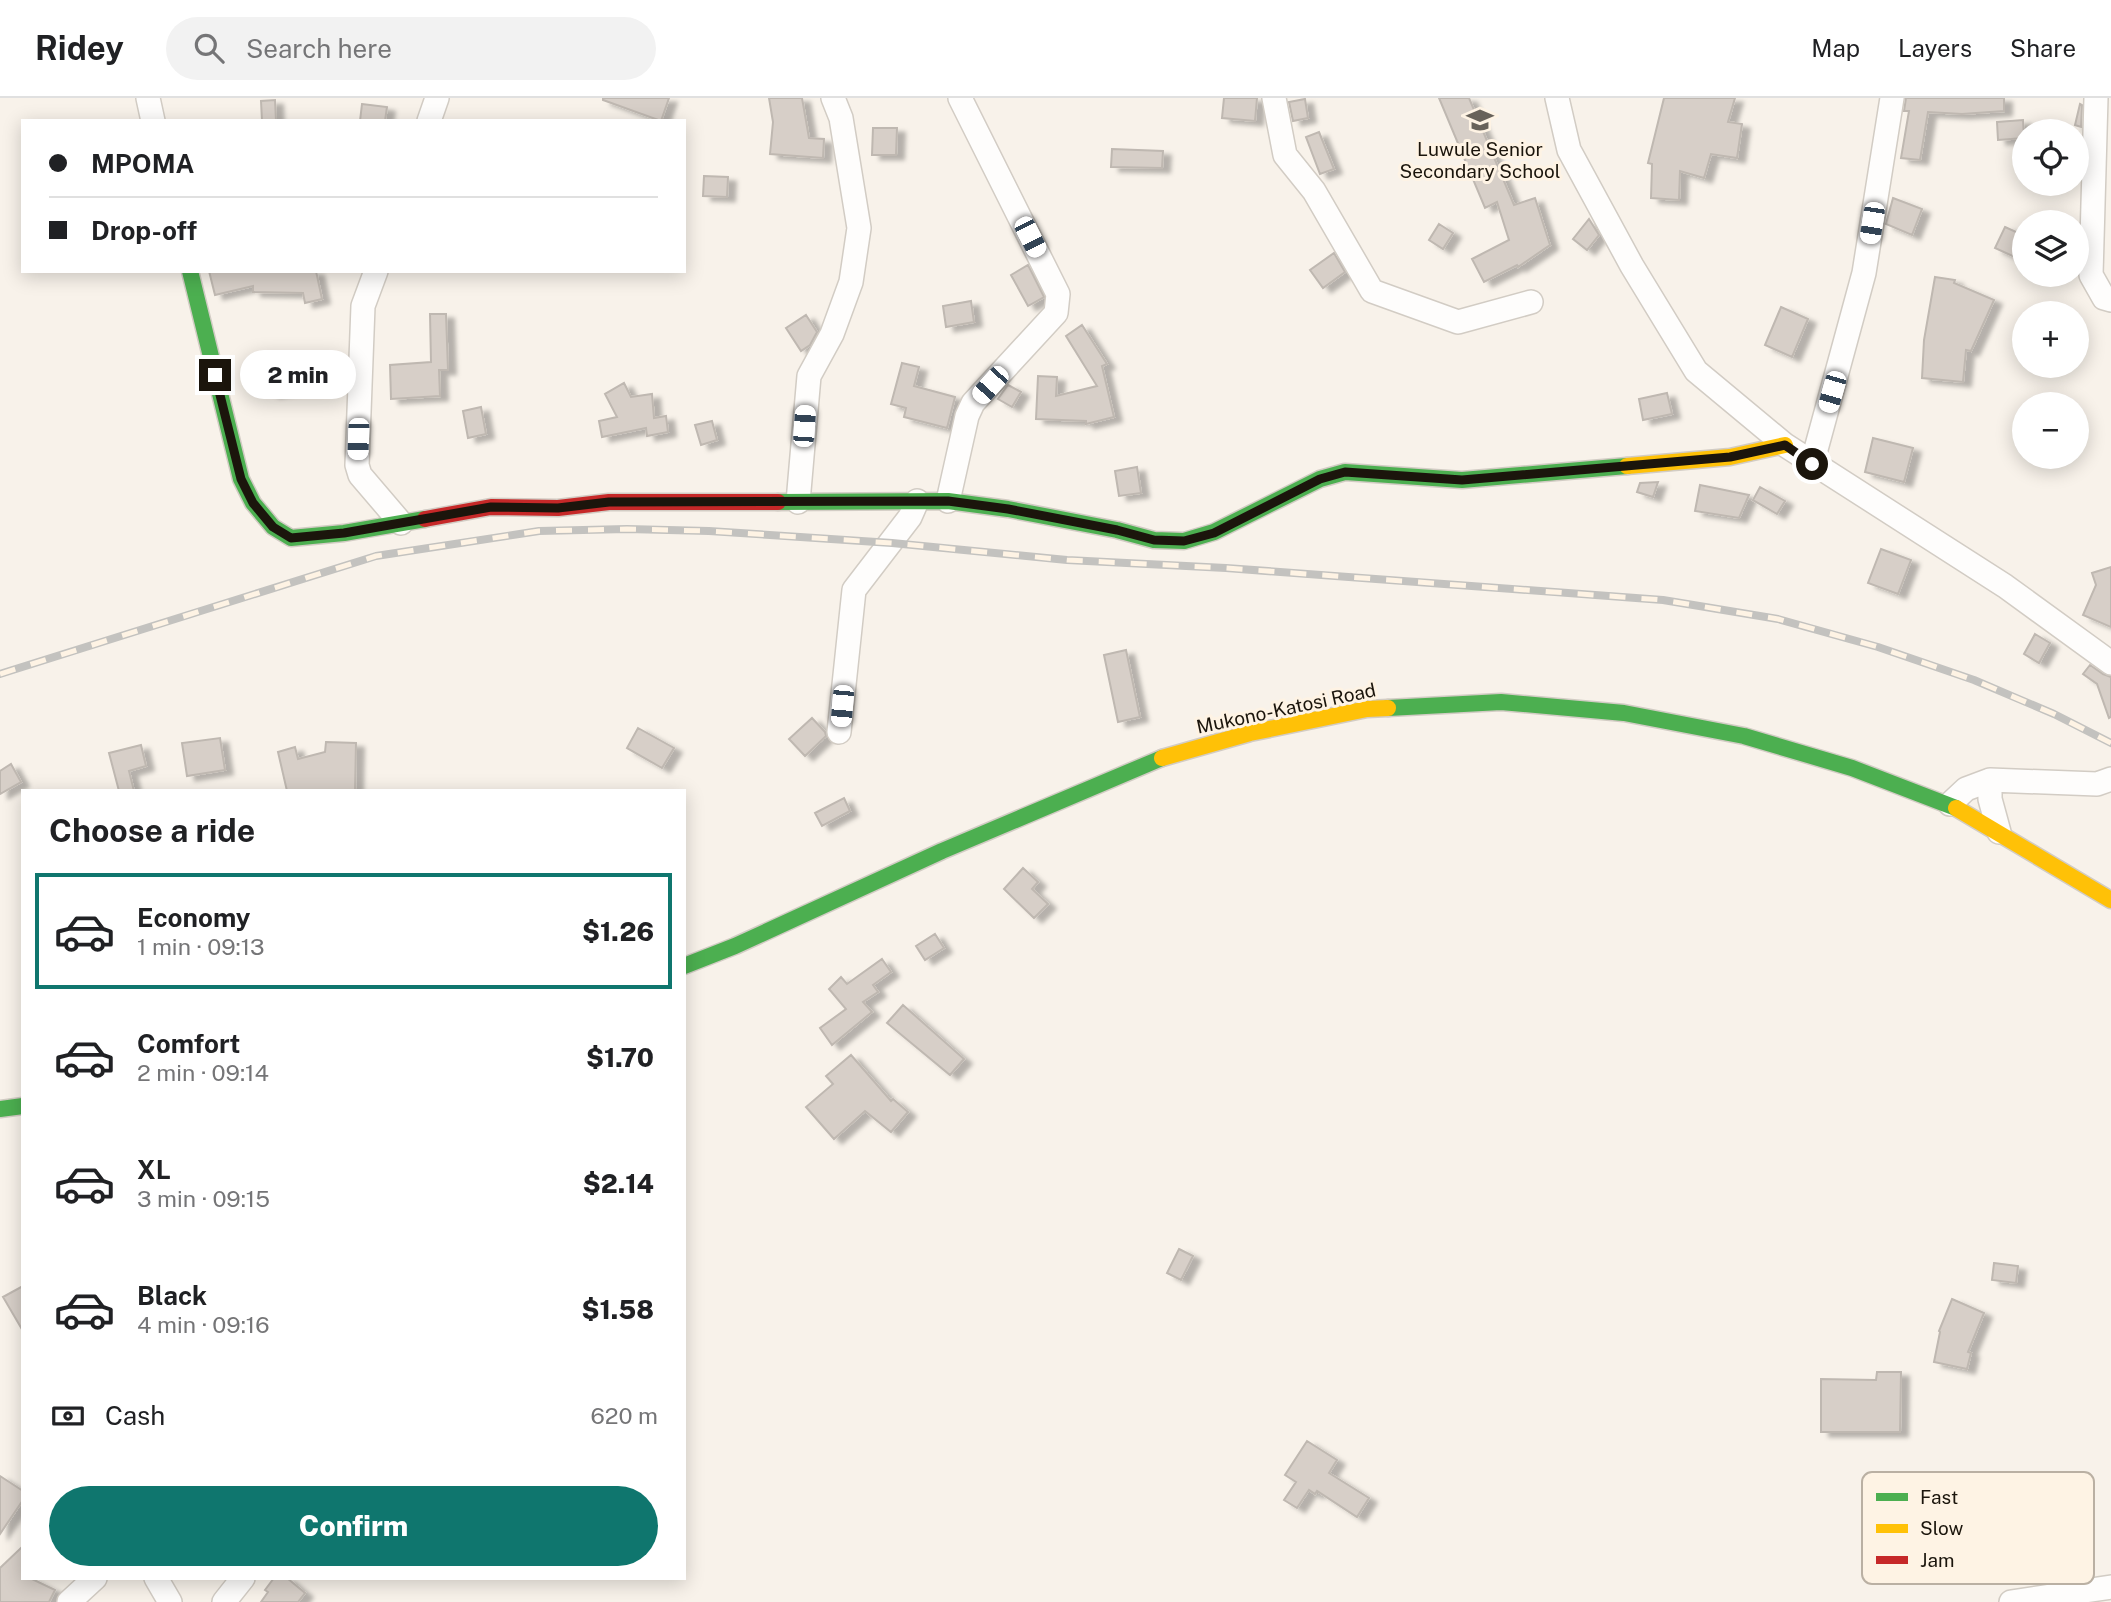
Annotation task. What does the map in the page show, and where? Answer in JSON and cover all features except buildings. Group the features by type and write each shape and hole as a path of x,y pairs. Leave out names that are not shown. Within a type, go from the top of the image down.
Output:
{"street":[{"path":"148,98 153,119"},
{"path":"430,119 437,98"},
{"path":"798,502 808,376 832,334 851,282 859,228 841,118 833,98"},
{"path":"948,501 967,416 973,403 1056,313 1058,294 960,98"},
{"path":"1274,98 1285,155 1314,191 1372,291 1458,322 1531,302"},
{"path":"1557,98 1569,150 1632,266 1696,370 1785,445 2006,586 2111,663"},
{"path":"1812,464 1864,272 1892,98"},
{"path":"2096,98 2091,275 2104,298 2111,300"},
{"path":"190,273 241,479 259,511 273,527 291,538 344,533 491,507 558,508 609,502 948,501 1008,509 1154,540 1184,541 1214,533 1320,479 1345,472 1462,480 1730,457 1785,445"},
{"path":"375,273 363,306 357,465 360,475 401,523"},
{"path":"839,732 854,590 904,526 917,501"},
{"name":"Mukono-Katosi Road","path":"686,965 735,946 942,851 1172,754 1250,733 1367,709 1501,702 1623,713 1744,736 1852,768 1950,804 2111,900"},
{"path":"1950,804 1966,789 1990,780 2106,784"},
{"path":"1990,780 1990,799 1999,832"},
{"path":"0,1109 21,1106"},
{"path":"69,1602 93,1580"},
{"path":"157,1580 170,1602"},
{"path":"224,1602 241,1580"},
{"path":"2011,1602 2111,1587"}],"railway":[{"path":"0,674 376,556 539,531 709,531 892,543 1067,560 1226,568 1663,600 1778,619 1878,647 1974,680 2054,714 2111,743"}],"traffic: fast":[{"path":"190,273 241,479 253,503 273,527 291,538 344,533 425,519"},
{"path":"778,502 948,501 1008,509 1154,540 1184,541 1214,532 1320,479 1345,472 1462,480 1627,466"},
{"path":"1388,708 1501,702 1624,713 1744,736 1852,768 1956,808"},
{"path":"686,965 735,946 942,851 1162,758"},
{"path":"0,1109 21,1106"}],"traffic: slow":[{"path":"1627,466 1730,457 1785,445"},
{"path":"1162,758 1250,733 1367,709 1388,708"},
{"path":"1956,808 2111,900"}],"traffic: jam":[{"path":"425,519 491,507 558,508 609,502 778,502"}],"place":[{"name":"Luwule Senior Secondary School","path":"1480,120"}],"route":[{"path":"215,375 241,479 253,503 273,527 291,538 344,533 491,507 558,508 609,502 948,501 1008,509 1154,540 1184,541 1214,533 1320,479 1345,472 1462,480 1730,457 1785,445 1812,464"}]}
